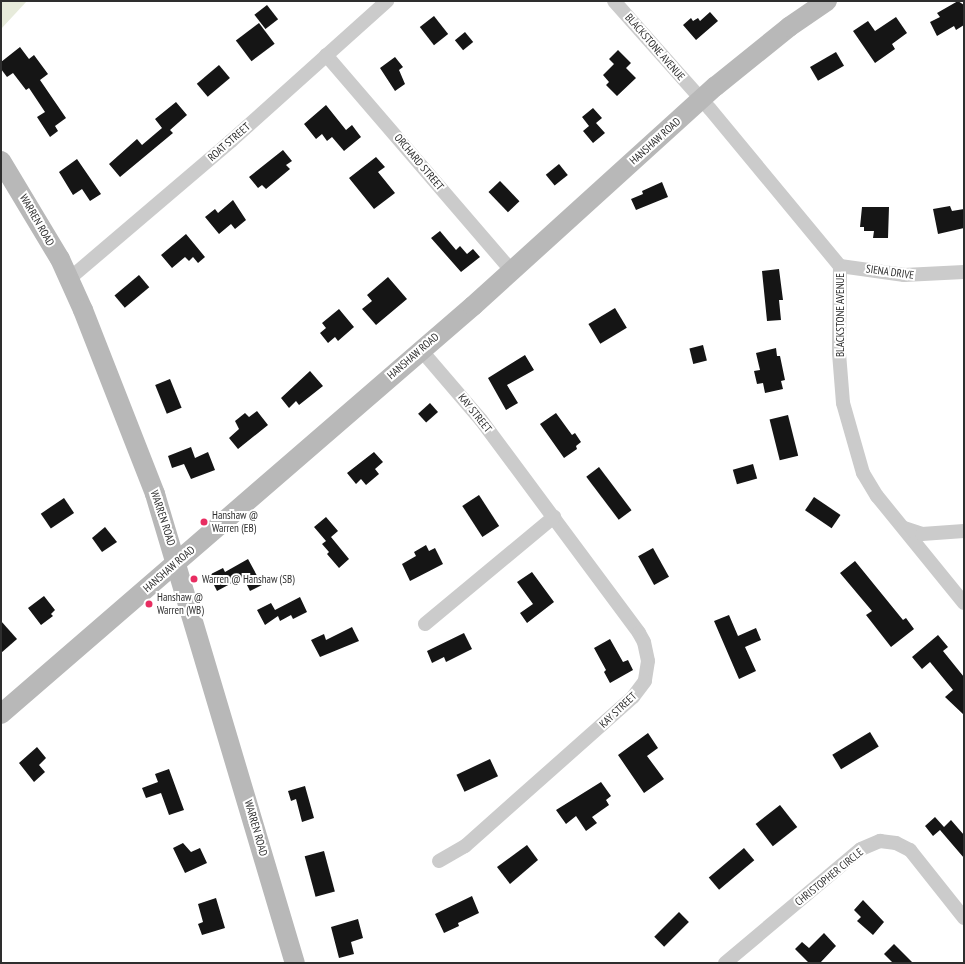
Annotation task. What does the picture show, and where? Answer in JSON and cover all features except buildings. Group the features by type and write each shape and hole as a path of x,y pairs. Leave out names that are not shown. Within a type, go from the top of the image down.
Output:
{"street":[{"name":"ROAT STREET","path":"69,279 225,146 387,1"},
{"name":"BLACKSTONE AVENUE","path":"614,1 701,100 840,266 839,353 847,424 863,473 877,496 964,603"},
{"name":"HANSHAW ROAD","path":"1,714 512,271 701,100 789,27 827,1"},
{"name":"ORCHARD STREET","path":"326,55 512,271"},
{"name":"WARREN ROAD","path":"1,161 29,205 69,279 129,426 177,561 295,963"},
{"name":"SIENA DRIVE","path":"840,266 904,275 964,272"},
{"name":"KAY STREET","path":"421,350 481,420 554,517 644,642 648,661 645,681 633,697 465,846 439,861"},
{"path":"425,624 554,517"},
{"path":"904,528 922,534 964,531"},
{"name":"CHRISTOPHER CIRCLE","path":"725,963 862,850 880,841 896,843 910,850 964,918"}],"green space":[{"path":"1,1 27,1 1,29"}],"place":[{"name":"Hanshaw @ Warren (EB)","path":"204,522"},
{"name":"Warren @ Hanshaw (SB)","path":"194,579"},
{"name":"Hanshaw @ Warren (WB)","path":"149,604"}]}
